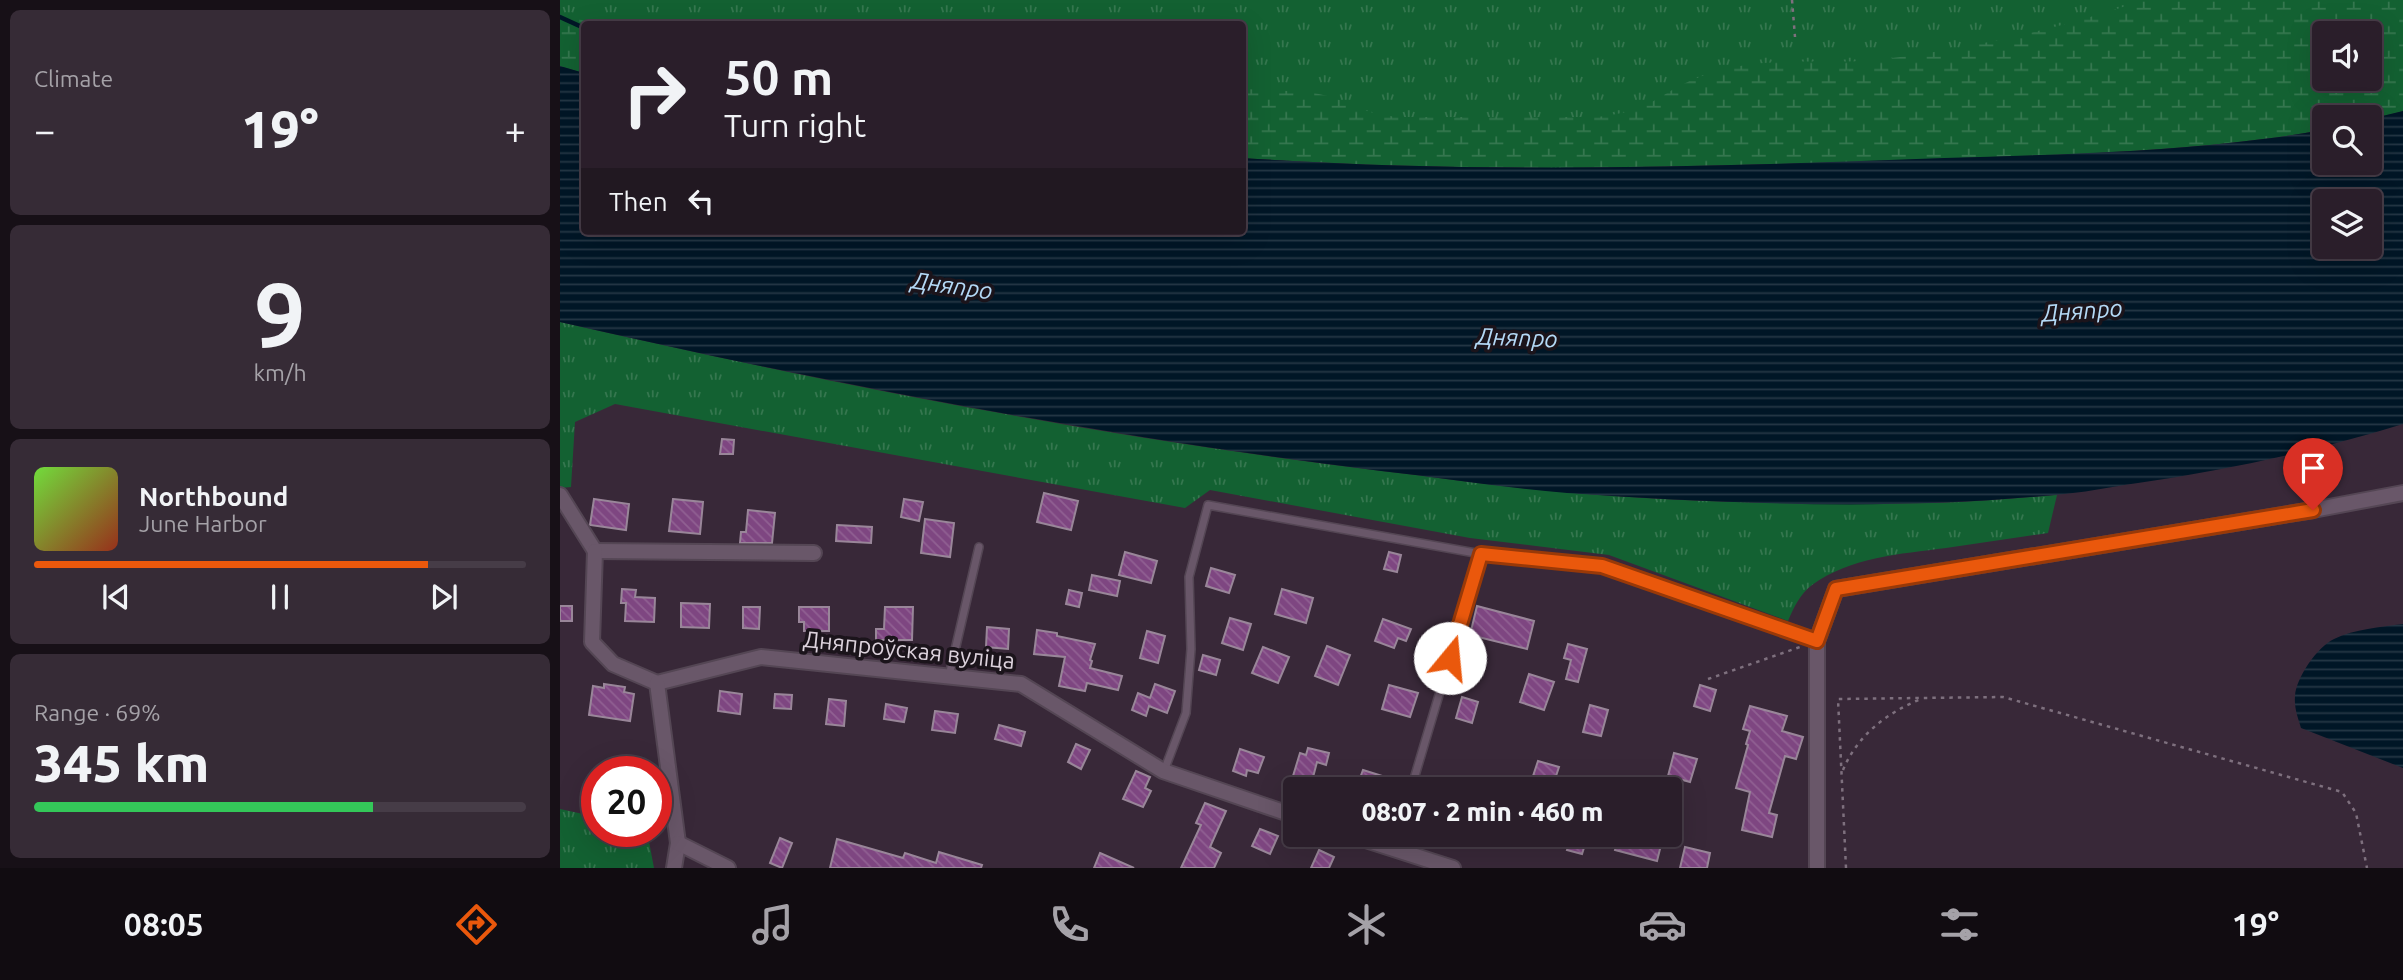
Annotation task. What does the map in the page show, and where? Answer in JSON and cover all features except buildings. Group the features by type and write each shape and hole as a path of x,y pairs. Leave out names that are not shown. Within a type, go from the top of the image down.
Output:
{"street":[{"path":"1817,868 1817,641 1836,589 2403,493"},
{"path":"560,495 594,551 592,642 613,664 657,683 678,843 674,868"},
{"path":"594,551 814,553"},
{"name":"Дняпроўская вуліца","path":"657,683 761,657 1021,684 1163,771 1283,812"},
{"path":"678,843 728,868"},
{"path":"1387,847 1453,868"}],"lane":[{"path":"1163,771 1186,713 1191,649 1189,577 1208,505 1481,554 1602,566 1817,641"},
{"path":"949,677 979,547"},
{"path":"1415,777 1481,554"}],"path":[{"path":"1792,0 1795,37"},
{"path":"1708,679 1817,641"},
{"path":"1846,868 1838,699 2003,697 2342,792 2356,813 2367,868"},
{"path":"1842,774 1850,754 1871,730 1906,705 1925,698"}],"green space":[{"path":"560,0 2403,0 2403,111 2382,116 2382,105 2312,105 2312,130 2096,153 1553,168 1246,158 1246,21 581,21 581,72 560,66"},
{"path":"2143,0 2403,0 2403,111 2382,116 2382,105 2312,105 2312,131 2166,149 2058,155 1596,167 1419,166 1246,158 1246,89 1310,92 1332,97 1370,112 1395,117 1597,117 1636,109 1697,78 1732,68 1780,62 1867,61 1916,55 2081,20"},
{"path":"560,12 585,21 581,21 581,72 560,66"},
{"path":"560,322 866,388 1072,426 1279,458 1495,485 1656,499 1796,503 1935,503 2057,495 2048,533 1876,558 1843,568 1812,585 1795,606 1788,621 1609,555 1470,538 1210,490 1185,508 615,404 575,422 571,487 560,488"},
{"path":"560,809 581,814 581,847 650,847 654,868 560,868"}],"water":[{"name":"Дняпро","path":"560,66 581,72 581,235 1246,235 1246,158 1506,167 1769,164 2128,151 2202,146 2312,131 2312,175 2382,175 2382,116 2403,111 2403,424 2337,443 2238,466 2064,494 1933,503 1811,504 1567,493 1174,442 866,387 560,322"},
{"path":"2403,624 2403,768 2301,728 2296,713 2296,689 2314,656 2327,643 2350,633"}],"waterway":[{"path":"560,17 581,27"}],"route":[{"path":"1450,658 1481,554 1602,566 1817,641 1836,589 2313,510"}]}
